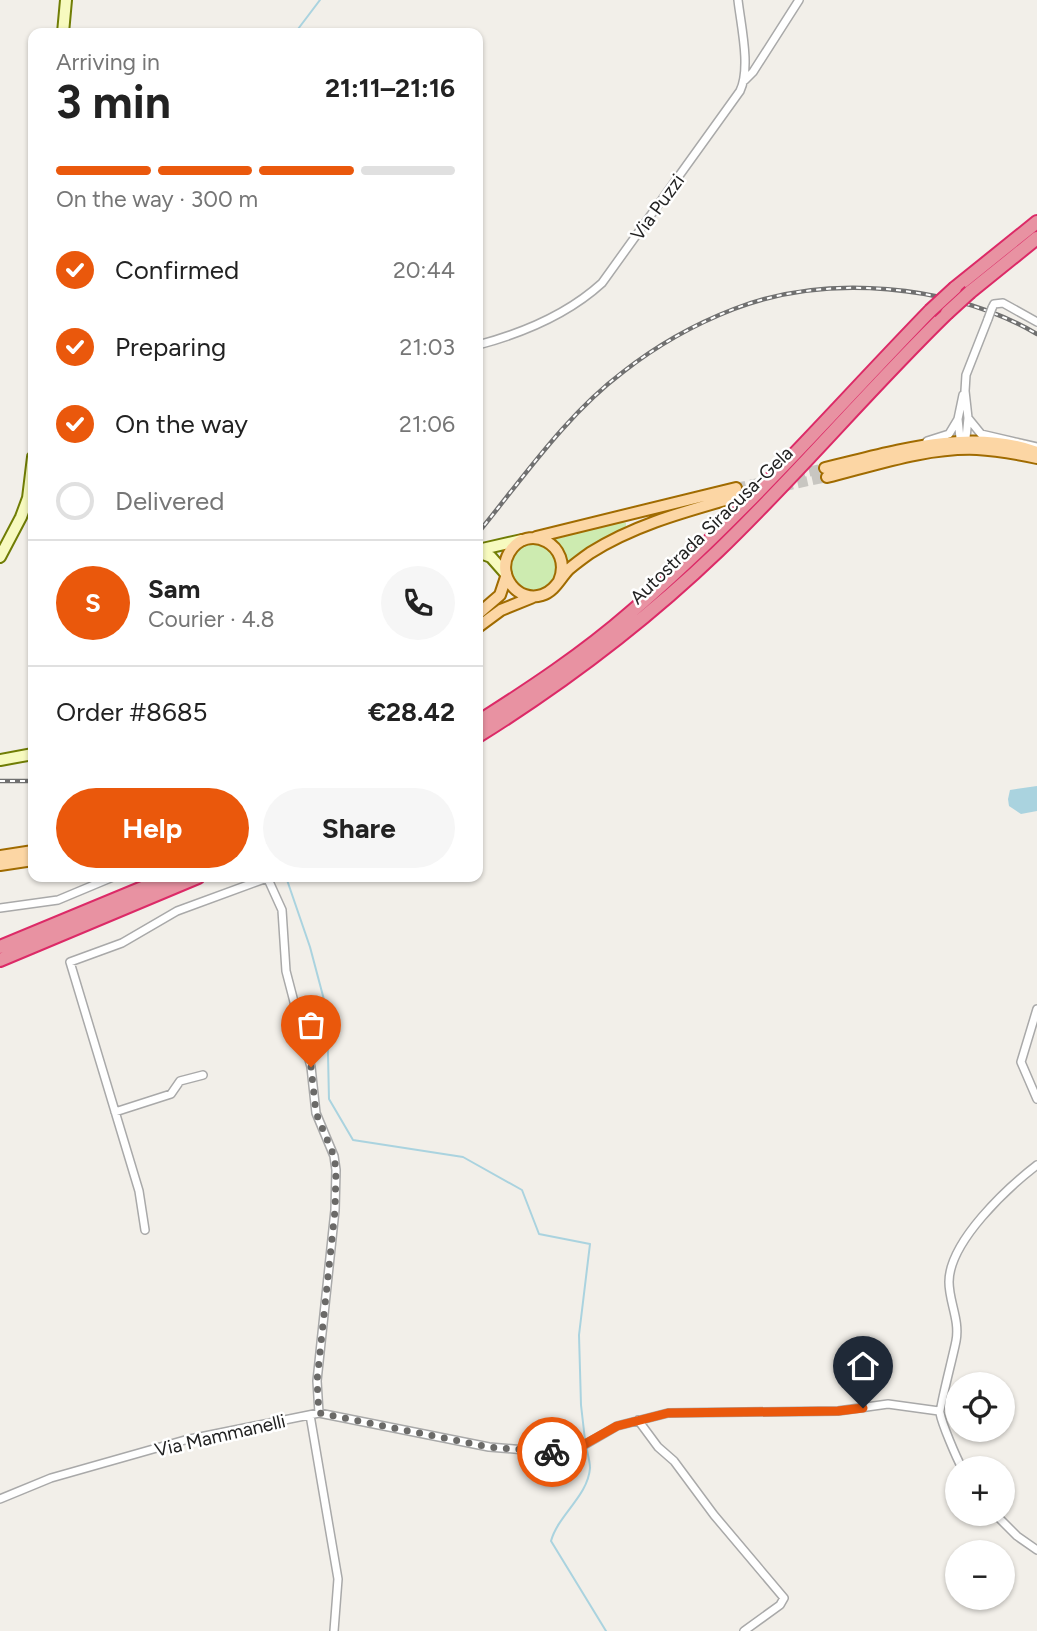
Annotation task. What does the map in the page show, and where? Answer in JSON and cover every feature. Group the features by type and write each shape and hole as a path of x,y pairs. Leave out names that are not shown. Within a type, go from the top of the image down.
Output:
{"highway":[{"name":"Autostrada Siracusa-Gela","path":"483,719 628,615 690,560 754,497 930,311 1037,222"},
{"name":"Autostrada Siracusa-Gela","path":"483,733 524,707 635,624 716,553 947,313 1037,238"},
{"path":"0,947 157,882"},
{"path":"0,960 186,882"}],"main road":[{"path":"1037,450 1021,446 963,442 926,446 875,457 826,472 954,450 977,449 1037,458"},
{"path":"483,610 500,595 508,554 514,546 526,539 737,492 630,530 588,554 568,570 549,592 501,610 483,623"},
{"path":"526,539 544,540 560,554 563,568 559,581"},
{"path":"506,575 515,589 536,596"},
{"path":"1,858 28,852"},
{"path":"1,858 28,860"}],"street":[{"path":"63,28 66,0"},
{"path":"738,0 745,81"},
{"name":"Via Puzzi","path":"483,343 544,323 602,283 709,137 799,0"},
{"path":"875,457 898,447 949,434 958,419 970,363 994,304 1003,303 1037,322"},
{"path":"895,460 914,452 963,442 966,438 968,418 965,391"},
{"path":"968,418 976,430 987,436 1037,450"},
{"path":"958,419 960,438 967,445 1000,447 1017,454"},
{"path":"0,557 28,498"},
{"path":"483,550 526,539"},
{"path":"483,553 491,557 506,575"},
{"path":"0,760 28,755"},
{"path":"0,908 58,900 101,882"},
{"path":"145,1230 139,1191 70,962 122,943 177,911 254,882"},
{"path":"269,882 282,910 286,971 311,1067 316,1113 334,1156 336,1170 335,1210 315,1414 338,1579 334,1631"},
{"path":"1037,1009 1021,1062 1037,1099"},
{"path":"115,1112 171,1094 180,1081 202,1075"},
{"path":"957,1456 939,1411 957,1339 958,1327 949,1288 951,1269 982,1216 1017,1179 1037,1165"},
{"name":"Via Mammanelli","path":"0,1499 51,1478 185,1440 315,1414 489,1447 549,1452 576,1449 617,1426 668,1413 838,1411 888,1404 939,1411"},
{"path":"638,1420 783,1598 780,1605 744,1631"},
{"path":"1007,1526 1037,1550"}],"green space":[{"path":"623,522 626,526 567,565 562,551 551,539"},
{"path":"534,543 551,550 558,567 551,584 534,591 517,584 510,567 517,550"}],"water":[{"path":"1037,786 1037,811 1021,814 1009,806 1010,790"}],"waterway":[{"path":"299,28 320,0"},
{"path":"288,882 310,947 327,1011 329,1099 353,1140 463,1157 522,1190 539,1234 590,1244 579,1335 585,1440"},
{"path":"586,1445 590,1465 588,1478 551,1541 606,1631"}],"tunnel":[{"path":"736,488 825,468"},
{"path":"739,496 827,477"}],"railway":[{"path":"483,527 564,427 602,389 636,362 676,336 734,309 770,298 808,291 888,289 966,304 1003,317 1037,334"},
{"path":"0,781 28,781"}],"way so far":[{"path":"311,1067 316,1113 334,1156 336,1170 335,1210 317,1381 319,1413 489,1447 552,1452"}],"route":[{"path":"552,1452 576,1449 617,1426 668,1413 838,1411 863,1408"}]}
